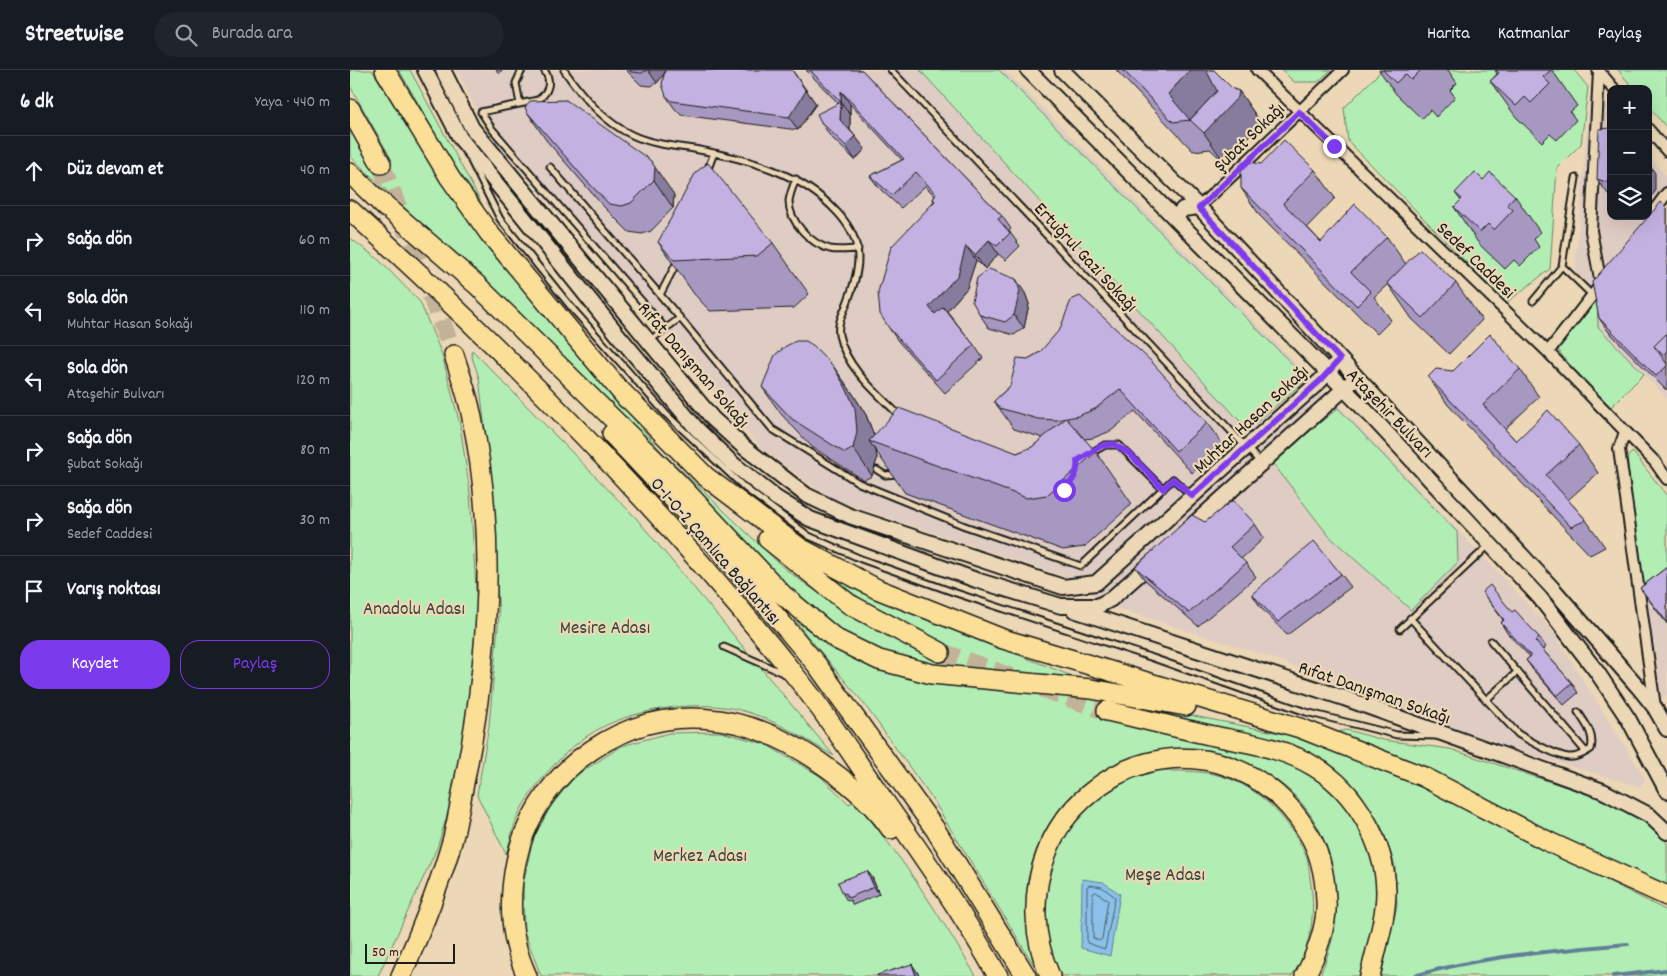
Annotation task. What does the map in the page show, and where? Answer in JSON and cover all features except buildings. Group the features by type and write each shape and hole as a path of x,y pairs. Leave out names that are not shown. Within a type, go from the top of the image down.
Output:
{"highway":[{"path":"385,70 450,178 489,233 698,482 849,604 940,652"},
{"path":"350,109 381,164"},
{"name":"O-1-O-2 Çamlıca Bağlantısı","path":"350,173 556,374 709,537 804,650 935,829 1026,976"},
{"path":"379,200 477,285 513,319 678,483 783,595 836,639 879,660 932,674 1091,689 1264,719"},
{"name":"O-1-O-2 Çamlıca Bağlantısı","path":"350,210 406,260 553,407 687,546 799,680 946,888 998,976"},
{"path":"401,976 428,913 453,837 477,717 487,604 486,539 481,475 471,413 454,355"},
{"path":"618,389 705,476 800,548 877,590 1003,639 1264,719 1300,728 1424,777 1551,843 1667,896"},
{"path":"1107,711 1262,745 1315,767 1342,788 1373,832 1382,861 1386,889 1385,912 1370,976"},
{"path":"528,976 516,944 510,902 519,845 538,804 572,766 591,750 612,738 652,723 701,718 732,721 767,732 812,756 850,785 887,824 963,930 992,976"},
{"path":"1050,976 1036,927 1036,896 1040,870 1059,824 1104,781 1133,766 1155,760 1193,758 1236,768 1256,778 1294,812 1308,832 1321,862 1326,902 1321,932 1313,961 1305,976"}],"street":[{"name":"Rıfat Danışman Sokağı","path":"425,70 460,138 618,335 696,428 733,464 776,498 810,519 976,580 1334,695 1603,790 1649,816 1667,832"},
{"name":"Rıfat Danışman Sokağı","path":"443,70 472,128 713,419 765,465 806,495 850,516 1063,587 1096,583"},
{"name":"Ataşehir Bulvarı","path":"1028,70 1343,389 1540,598 1596,672 1629,720 1667,791"},
{"name":"Ataşehir Bulvarı","path":"1062,70 1199,208 1554,590 1655,708 1667,729"},
{"name":"Sedef Caddesi","path":"1257,70 1548,352 1655,462 1667,479"},
{"name":"Şubat Sokağı","path":"1199,208 1343,70"},
{"path":"1599,70 1611,85"},
{"path":"1599,70 1591,231 1601,284"},
{"path":"1649,130 1667,151"},
{"path":"1645,224 1667,193"},
{"path":"1175,218 1183,209 1199,208"},
{"path":"1548,352 1612,269"},
{"name":"Muhtar Hasan Sokağı","path":"1096,583 1246,448 1340,359"},
{"path":"1175,541 1356,378"},
{"path":"1625,432 1619,449 1655,708"},
{"path":"1098,606 1111,599 1161,554"},
{"path":"1096,583 1098,606 1110,622"},
{"name":"Rıfat Danışman Sokağı","path":"1061,606 1098,606"},
{"path":"1629,720 1667,777"}],"lane":[{"path":"520,104 516,84 522,70"},
{"path":"544,70 549,82 544,94 534,102 481,112 498,136 665,328"},
{"path":"564,70 591,104 624,131 651,142 714,153 784,173 817,194 837,212 850,229 858,249 858,273 840,321 839,334 846,353 862,377 907,422"},
{"name":"Ertuğrul Gazi Sokağı","path":"891,70 1261,464"},
{"path":"460,138 500,219 570,307 666,414 745,488 809,536 861,559 948,590 1153,658 1306,712 1397,735 1450,737"},
{"path":"704,181 714,153"},
{"path":"550,167 772,428 859,483 965,526 1081,566 1173,479 1192,496"},
{"path":"1533,301 1562,266 1576,178"},
{"path":"796,179 790,194 790,208 794,220 809,238 820,245 834,250 858,249"},
{"path":"660,295 682,253"},
{"path":"1562,266 1592,295"},
{"path":"649,342 680,318"},
{"path":"1085,456 1105,445 1119,446 1163,489"},
{"path":"877,470 889,476 904,471"},
{"path":"1400,629 1490,544"},
{"path":"1410,618 1518,734 1531,742 1568,757 1579,756 1586,752 1590,749 1592,743 1590,730 1578,712"},
{"path":"1491,641 1586,752"},
{"path":"724,647 799,680"},
{"path":"1486,700 1518,671"}],"shaded area":[{"path":"457,70 1005,70 1387,455 1551,629 1645,778 1641,787 1483,741 1415,717 1276,659 1107,605 1070,578 829,498 761,448 626,289 489,136"},
{"path":"1591,83 1607,103 1607,220 1652,220 1652,159 1667,177 1667,399 1598,327 1596,296 1575,270"},
{"path":"1667,578 1667,694 1660,700 1644,597"}],"green space":[{"path":"350,70 372,70 432,167 501,263 661,451 785,569 846,613 891,618 825,575 867,595 1082,680 911,663 859,644 831,625 795,594 727,526 575,369 350,156 350,124 374,167 392,160 350,86"},
{"path":"399,70 410,70 483,206 451,161"},
{"path":"920,70 999,70 1307,379 1248,430"},
{"path":"1282,70 1331,70 1318,82 1294,82"},
{"path":"1382,70 1574,70 1588,87 1581,144 1557,168 1550,269 1506,303 1348,141 1344,108"},
{"path":"1618,70 1667,70 1667,128 1652,111 1652,85 1631,85"},
{"name":"Anadolu Adası","path":"350,238 379,260 420,302 442,355 460,425 470,493 477,605 469,709 450,806 437,848 378,976 350,976"},
{"path":"1597,296 1598,327 1644,374 1609,409 1570,368 1558,349"},
{"name":"Mesire Adası","path":"472,350 636,518 834,756 767,719 739,710 724,707 692,706 640,713 595,731 564,754 546,774 521,810 506,854 477,795 489,726 499,615 490,472 479,378 471,354"},
{"path":"1338,408 1457,532 1458,562 1411,610 1328,535 1272,462"},
{"path":"1633,452 1667,496 1667,578 1644,597 1627,457"},
{"path":"794,620 837,650 877,667 936,684 1109,699 1294,736 1375,767 1458,804 1667,911 1667,976 1381,976 1397,906 1395,866 1382,828 1359,791 1328,762 1279,740 1152,712 1306,770 1343,803 1364,834 1374,865 1377,895 1375,917 1359,976 1320,976 1334,932 1336,896 1334,877 1324,841 1306,809 1287,788 1260,771 1222,753 1220,756 1186,751 1167,751 1146,755 1108,769 1076,791 1050,822 1034,855 1027,893 1029,919 1040,975 933,800 862,701"},
{"path":"1347,730 1383,740 1450,749 1612,802 1655,828 1667,843 1667,889 1332,733"},
{"name":"Merkez Adası","path":"721,732 765,744 820,776 849,804 854,801 904,864 976,976 541,976 524,931 523,884 533,839 551,806 575,776 622,746 669,733"},
{"name":"Meşe Adası","path":"1167,765 1167,771 1207,773 1222,776 1242,784 1276,810 1293,832 1307,858 1313,904 1308,941 1299,965 1292,976 1059,976 1050,950 1043,905 1048,872 1061,839 1081,810 1106,788 1112,784"}],"water":[{"path":"1082,879 1103,882 1120,894 1110,956 1081,948"}],"waterway":[{"path":"1414,976 1493,958 1628,944"},
{"path":"1613,976 1667,970"}],"tunnel":[{"path":"381,164 454,355"},
{"path":"940,652 1016,679"},
{"path":"1042,688 1107,711"}],"route":[{"path":"1064,490 1072,482 1078,468 1077,461 1101,446 1114,444 1130,454 1163,489 1173,479 1192,496 1321,380 1326,372 1340,359 1199,208 1299,112 1334,146"}]}
